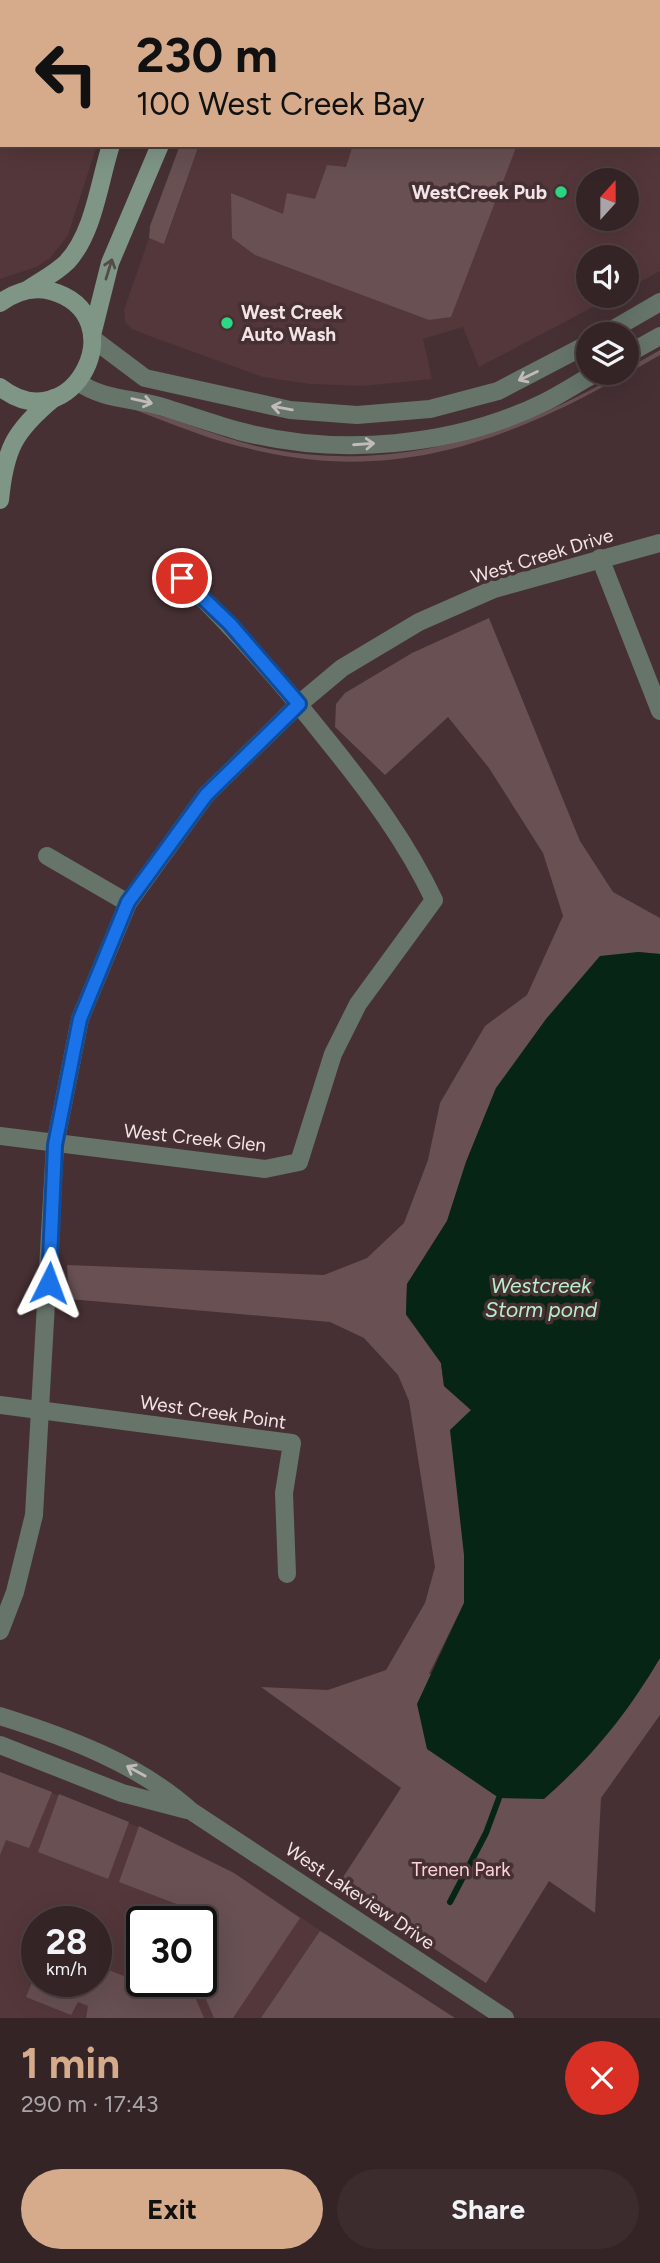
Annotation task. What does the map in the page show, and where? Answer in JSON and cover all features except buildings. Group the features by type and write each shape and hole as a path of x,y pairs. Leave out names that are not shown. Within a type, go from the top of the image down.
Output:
{"main road":[{"path":"3,298 27,290 60,268 75,253 87,225 110,147"},
{"path":"0,500 3,468 13,440 27,421 78,382 91,357 110,263 159,147"},
{"path":"27,290 60,294 74,303 85,316 93,337"},
{"path":"0,387 27,400 54,398"}],"street":[{"path":"625,322 660,302"},
{"path":"639,348 660,336"},
{"path":"93,337 145,378 290,410 357,415 459,403 498,391 576,350"},
{"path":"78,382 94,394 141,400 240,431 301,442 351,445 414,441 467,430 544,402 576,384"},
{"path":"459,403 467,430"},
{"name":"West Creek Drive","path":"0,1631 15,1592 34,1515 55,1145 80,1019 128,902 206,795 299,704 342,668 419,622 494,589 660,542"},
{"path":"600,558 660,711"},
{"path":"182,578 230,624 299,704"},
{"name":"West Creek Glen","path":"55,1145 265,1169 299,1161 333,1054 358,1004 434,900 414,856 376,800 299,704"},
{"path":"47,856 128,902"},
{"path":"0,1136 55,1145"},
{"path":"0,1405 41,1410"},
{"name":"West Creek Point","path":"41,1410 292,1443 284,1493 287,1574"},
{"name":"West Lakeview Drive","path":"0,1716 130,1767 167,1790 191,1811 505,2018"},
{"name":"West Lakeview Drive","path":"0,1745 122,1793 191,1811"}],"shaded area":[{"path":"0,147 96,147 68,235 50,258 36,267 0,279"},
{"path":"198,147 660,147 660,271 639,282 639,245 576,245 576,308 591,308 479,367 463,327 423,339 432,379 363,386 310,384 263,377 132,329 125,322 124,310 149,238 165,243"},
{"path":"0,1772 158,1835 234,1873 330,1937 293,2018 0,2018"}],"green space":[{"path":"179,147 198,147 164,244 149,238 150,226"},
{"path":"352,147 516,147 451,317 429,320 255,255 232,238 231,193 283,214 287,193 315,199 327,165 346,167"},
{"path":"660,350 660,355 639,367 639,362"},
{"path":"599,385 606,385 517,428 469,444 420,456 368,461 315,460 259,451 211,438 133,409 270,449 316,455 362,456 408,452 496,431"},
{"name":"Trenen Park","path":"489,618 580,841 613,892 660,918 660,954 638,952 496,1088 466,1162 447,1221 407,1284 406,1315 441,1363 444,1386 471,1410 464,1603 429,1674 647,1679 660,1658 660,1715 601,1798 595,1913 549,1881 486,1983 338,1885 401,1788 261,1687 328,1690 386,1670 425,1603 435,1567 409,1401 398,1375 364,1338 330,1322 69,1299 67,1265 324,1275 367,1258 404,1223 428,1160 440,1103 485,1026 527,995 563,916 543,853 489,768 448,717 385,775 335,727 336,704 345,693 412,653"},
{"path":"0,1772 52,1792 29,1848 6,1840 0,1855"},
{"path":"59,1794 129,1822 108,1879 38,1852"},
{"path":"139,1826 234,1873 300,1918 233,2018 214,2018 205,1997 217,1997 217,1906 179,1906 119,1882"},
{"path":"320,1931 330,1937 455,2018 261,2018"},
{"path":"112,1971 126,1977 126,1997 195,1997 204,2018 86,2018 88,2006 78,2002 71,2015 26,1997 112,1997"}],"water":[{"name":"Westcreek Storm pond","path":"638,952 660,954 660,1658 635,1698 608,1733 578,1767 544,1799 499,1798 427,1749 417,1704 464,1603 464,1555 450,1430 471,1410 444,1386 441,1363 406,1314 407,1284 447,1221 466,1162 496,1088 546,1019 600,956"}],"waterway":[{"path":"450,1902 486,1833 499,1798"}],"place":[{"name":"WestCreek Pub","path":"561,192"},
{"name":"West Creek Auto Wash","path":"227,323"}],"route":[{"path":"49,1283 55,1145 80,1019 128,902 206,795 299,704 230,624 182,578"}]}
